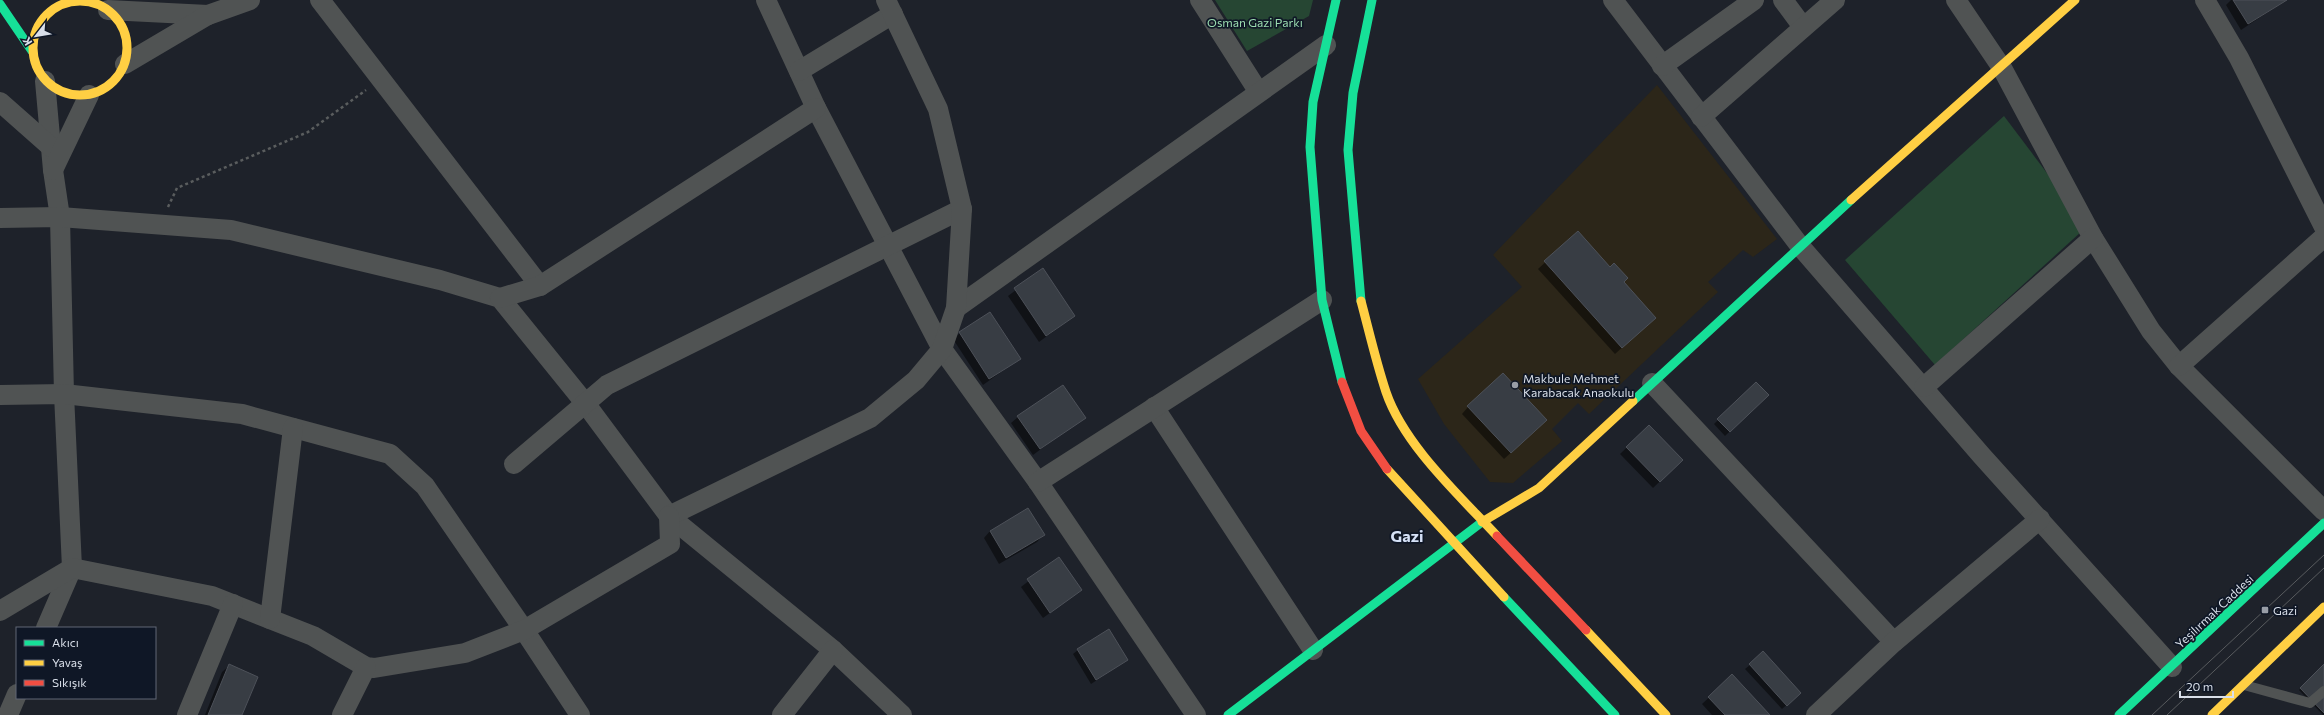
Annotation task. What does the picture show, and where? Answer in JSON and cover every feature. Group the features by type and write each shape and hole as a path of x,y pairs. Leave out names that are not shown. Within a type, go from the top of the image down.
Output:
{"main road":[{"path":"0,4 32,51 36,67 45,81 58,90 73,95 90,95 109,86 117,78 125,64 128,49 125,34 118,20 98,4 79,0 64,3 51,10 40,21 34,34 32,51"},
{"path":"1336,0 1314,102 1310,147 1322,300 1342,383 1361,430 1390,473 1615,715"},
{"path":"1372,0 1353,93 1348,150 1360,297 1386,393 1407,433 1437,472 1666,715"},
{"path":"1228,715 1483,521 1539,488 1800,246 2002,68 2075,0"},
{"name":"Yeşilırmak Caddesi","path":"2119,715 2324,523"},
{"path":"2212,715 2324,607"}],"street":[{"path":"125,64 208,15 250,0"},
{"path":"320,0 540,286"},
{"path":"766,0 816,108 942,349 1038,482 1196,715"},
{"path":"1200,0 1258,91"},
{"path":"1613,0 1800,246 2172,667"},
{"path":"1662,66 1754,0"},
{"path":"1783,0 1803,27"},
{"path":"1700,116 1836,0"},
{"path":"1956,0 2002,68 2093,238 2151,331 2179,366 2324,511"},
{"path":"2205,0 2238,58 2324,227"},
{"path":"98,4 208,15"},
{"path":"669,516 870,418 916,380 942,349 956,308 962,209 938,109 890,7 799,71"},
{"path":"956,308 1258,91 1326,45"},
{"path":"45,81 53,170 60,217 64,394 72,568 46,627"},
{"path":"53,170 90,95"},
{"path":"0,102 51,146"},
{"path":"3,216 60,217 231,230 440,280 500,298 540,286 816,108"},
{"path":"514,464 607,385 962,209"},
{"path":"2179,366 2324,236"},
{"path":"1924,387 2093,238"},
{"path":"500,298 585,403 669,516 833,650 902,715"},
{"path":"1038,482 1322,300"},
{"path":"1652,383 1894,642"},
{"path":"0,395 64,394 242,414 390,454 425,486 524,630 580,715"},
{"path":"1154,408 1313,650"},
{"path":"270,619 293,428"},
{"path":"0,611 72,568 212,596 313,636 366,667 374,668 466,653 524,630 670,544 669,516"},
{"path":"1816,715 1894,642 2040,519"},
{"path":"187,715 233,604"},
{"path":"782,715 833,650"},
{"path":"342,715 366,667"},
{"path":"7,715 16,696"},
{"path":"0,702 7,715"}],"lane":[{"path":"2244,685 2310,703 2324,691"}],"path":[{"path":"158,225 177,188 308,132 381,79"}],"shaded area":[{"path":"1657,85 1777,239 1753,257 1743,250 1708,282 1718,292 1589,414 1578,403 1552,429 1562,441 1513,483 1490,482 1444,424 1418,379 1522,287 1493,255"}],"green space":[{"name":"Osman Gazi Parkı","path":"1215,0 1313,0 1309,16 1247,51"},
{"path":"2004,116 2065,197 2082,231 1935,365 1845,260"}],"building":[{"path":"2233,0 2287,0 2248,24"},
{"path":"1578,231 1610,267 1614,263 1628,278 1624,282 1656,318 1622,348 1544,261"},
{"path":"1043,268 1075,316 1046,336 1014,288"},
{"path":"990,312 1021,359 989,379 959,332"},
{"path":"1503,373 1547,420 1511,453 1467,406"},
{"path":"1756,382 1769,395 1730,432 1717,419"},
{"path":"1063,385 1086,418 1040,449 1017,416"},
{"path":"1649,425 1683,460 1660,482 1626,447"},
{"path":"1028,508 1045,535 1006,558 990,531"},
{"path":"1059,557 1082,590 1050,613 1027,579"},
{"path":"1109,629 1128,660 1096,680 1077,649"},
{"path":"1763,651 1801,693 1787,706 1749,664"},
{"path":"229,664 258,677 242,715 208,715"},
{"path":"2324,664 2324,713 2300,688"},
{"path":"1732,674 1770,715 1725,715 1708,697"}],"tram line":[{"path":"2152,715 2324,555"},
{"path":"2167,715 2324,568"}],"traffic: fast":[{"path":"1336,0 1313,102 1310,147 1322,300 1342,382"},
{"path":"1361,301 1348,150 1353,93 1372,0"},
{"path":"0,4 32,51"},
{"path":"1633,401 1851,200"},
{"path":"1228,715 1482,522"},
{"path":"2119,715 2324,523"},
{"path":"1504,597 1615,715"}],"traffic: slow":[{"path":"1851,200 2075,0"},
{"path":"80,1 98,4 113,15 124,30 127,48 124,66 113,81 98,92 80,95 62,92 47,81 36,66 33,48 36,30 47,15 62,4 80,1"},
{"path":"1361,301 1382,381 1394,412 1419,450 1450,486 1497,536"},
{"path":"1482,522 1539,488 1633,401"},
{"path":"1387,469 1504,597"},
{"path":"2212,715 2324,607"},
{"path":"1586,630 1666,715"}],"traffic: jam":[{"path":"1342,382 1361,431 1387,469"},
{"path":"1497,536 1586,630"}],"place":[{"name":"Makbule Mehmet Karabacak Anaokulu","path":"1515,385"},
{"name":"Gazi","path":"2265,610"}],"district":[{"name":"Gazi","path":"1407,535"}]}
